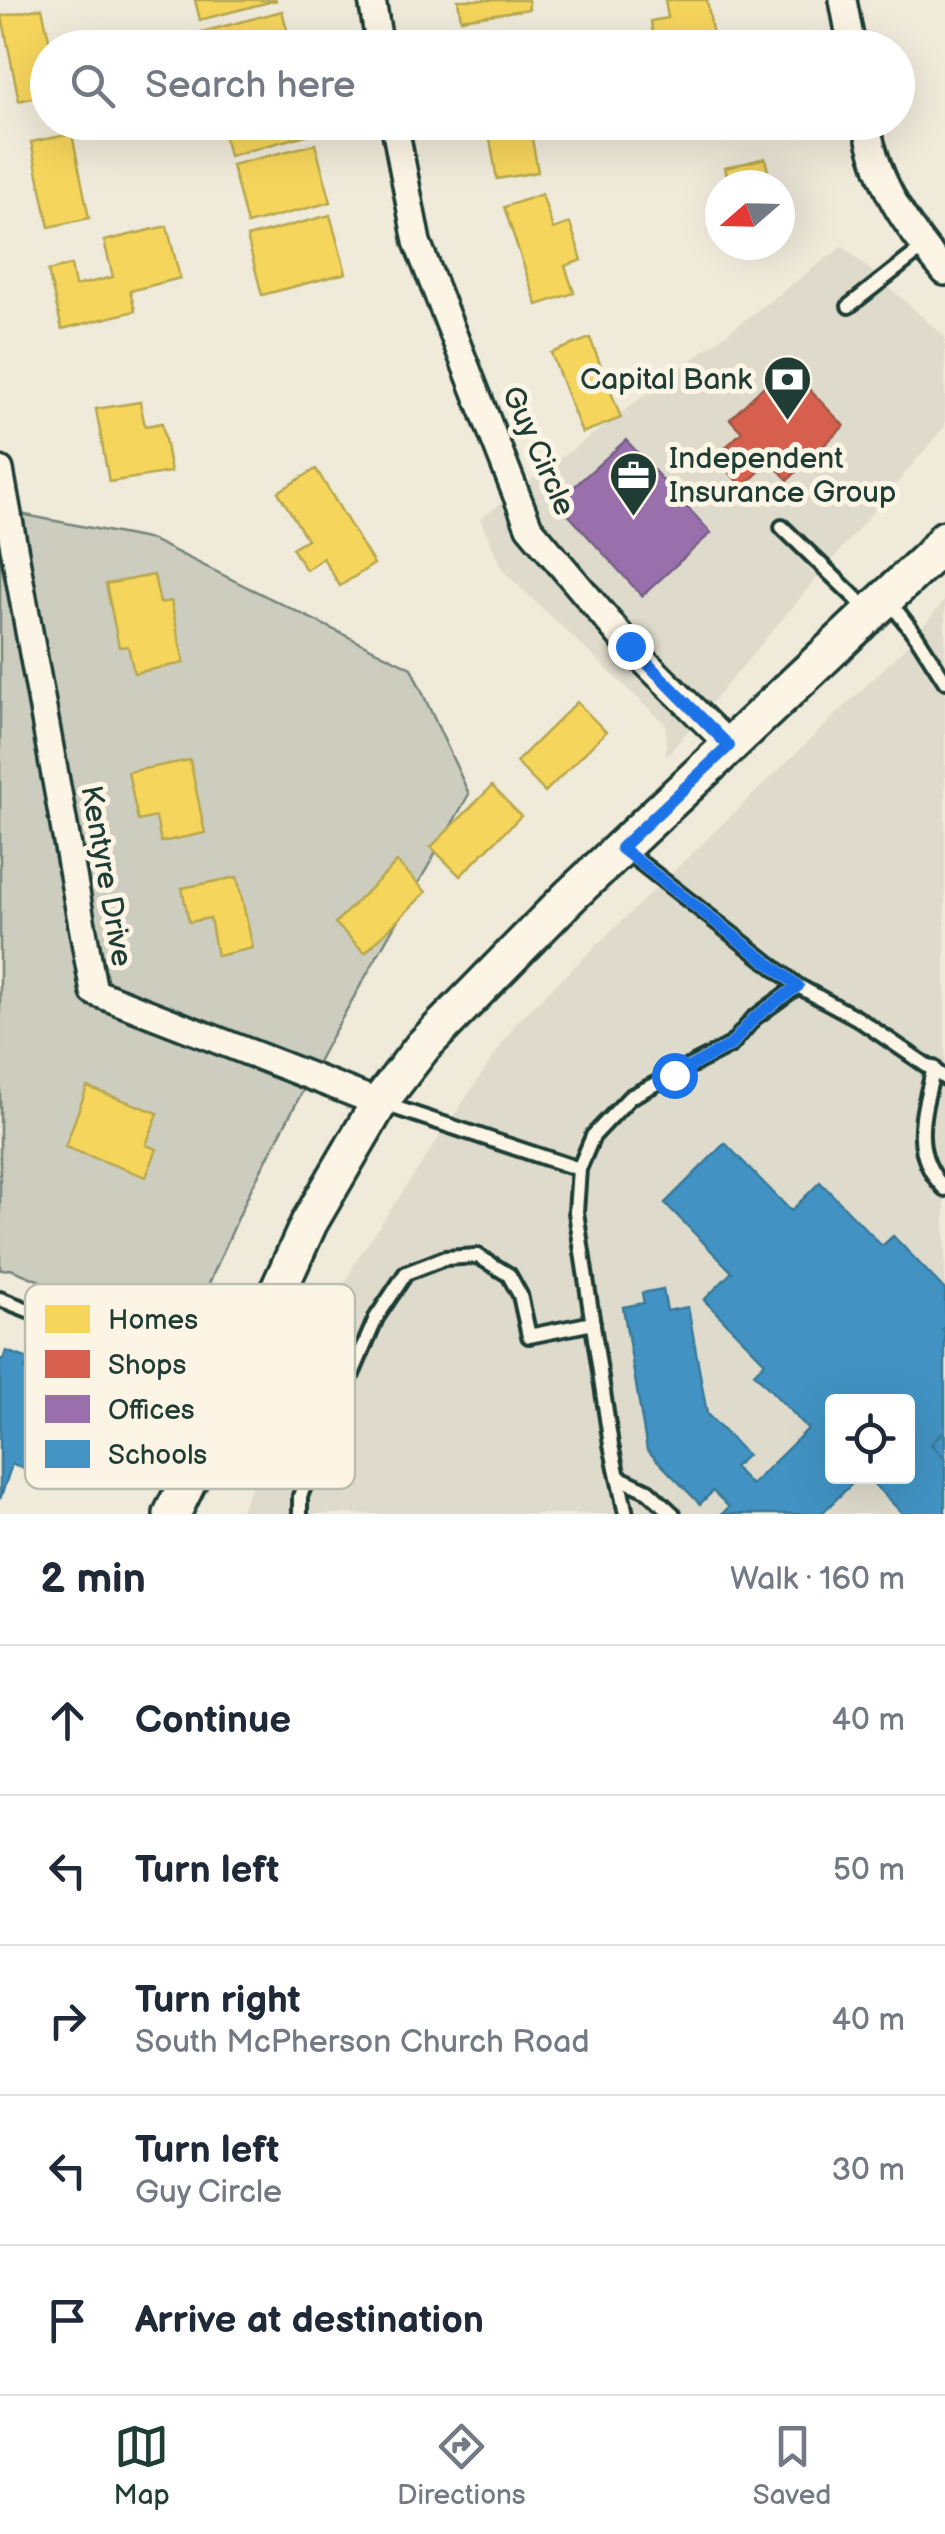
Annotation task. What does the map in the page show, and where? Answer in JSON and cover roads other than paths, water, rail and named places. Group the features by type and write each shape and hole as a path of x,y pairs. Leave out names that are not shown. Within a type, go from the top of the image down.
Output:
{"main road":[{"path":"282,1284 309,1223 379,1103 423,1046 475,990 945,538"},
{"path":"172,1514 184,1489"}],"street":[{"path":"372,0 377,30"},
{"path":"843,0 849,30"},
{"name":"Guy Circle","path":"397,140 417,242 529,527 630,646 729,746"},
{"path":"869,140 872,156 902,220 945,272"},
{"name":"Kentyre Drive","path":"0,470 94,992 379,1103"}],"lane":[{"path":"849,306 924,247"},
{"path":"782,526 918,637 945,681"},
{"path":"621,848 798,986 857,1018 939,1073 921,1127 920,1146 926,1166 945,1189"},
{"path":"626,1514 576,1212 579,1169 594,1136 630,1097 731,1045 754,1018 798,986"},
{"path":"379,1103 579,1169"},
{"path":"355,1367 376,1318 406,1273 444,1258 478,1256 509,1274 520,1295 529,1336 593,1323"},
{"path":"0,1298 25,1308"},
{"path":"618,1477 648,1490 674,1514"},
{"path":"300,1514 303,1489"}],"place":[{"name":"Capital Bank","path":"787,422"},
{"name":"Independent Insurance Group","path":"634,518"}]}
